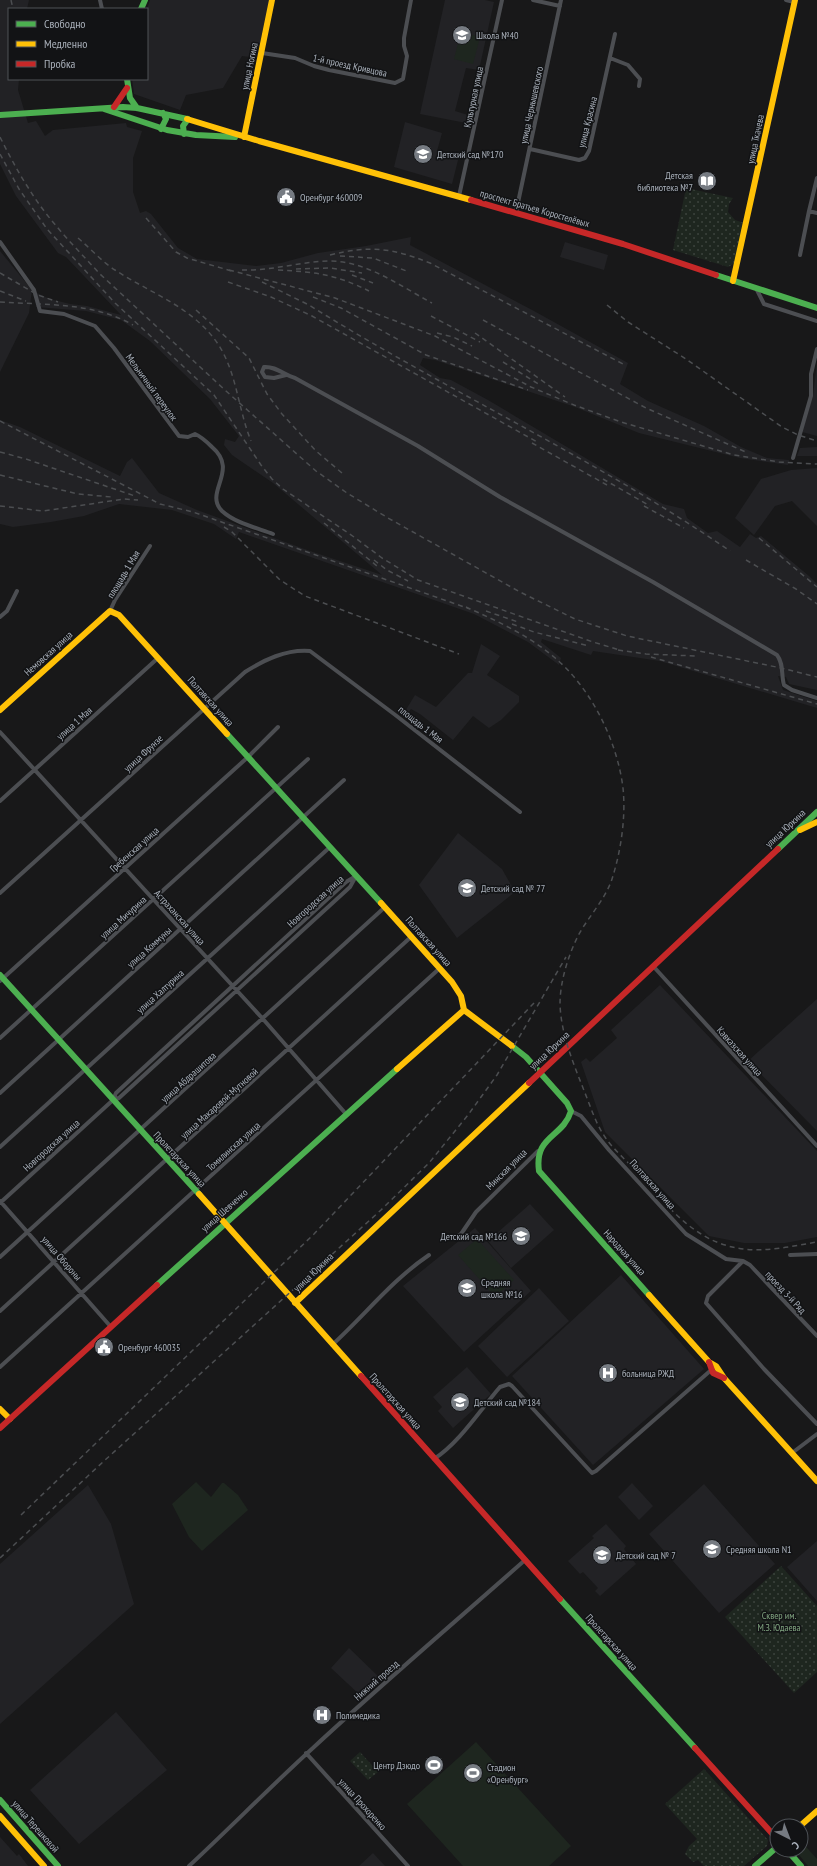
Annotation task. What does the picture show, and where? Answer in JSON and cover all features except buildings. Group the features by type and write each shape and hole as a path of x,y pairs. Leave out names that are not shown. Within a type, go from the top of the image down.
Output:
{"main road":[{"name":"улица Ногина","path":"244,137 272,0"},
{"name":"улица Ткачева","path":"733,281 794,1"},
{"path":"127,80 127,88 130,98 136,108"},
{"path":"114,107 127,88"},
{"name":"проспект Братьев Коростелёвых","path":"0,116 114,107 136,108 163,113 188,119 244,137 516,212 622,244 757,290 817,308"},
{"name":"проспект Братьев Коростелёвых","path":"99,108 121,114 161,129 184,134 244,137"},
{"path":"161,129 166,119 163,113"},
{"path":"184,134 182,129 183,123 188,119"},
{"name":"Полтавская улица","path":"110,611 119,615 412,936 460,993 463,1000 464,1010 482,1025 513,1046 540,1072 567,1103 571,1111"},
{"name":"Немовская улица","path":"0,710 110,611"},
{"name":"улица Юркина","path":"295,1303 817,812"},
{"path":"795,833 817,822"},
{"name":"Пролетарская улица","path":"1,978 196,1190 434,1459 769,1830"},
{"name":"улица Шевченко","path":"0,1428 346,1114 464,1010"},
{"name":"Минская улица","path":"538,1151 569,1118 571,1111"},
{"name":"Народная улица","path":"538,1151 536,1161 539,1171 709,1362 716,1366 724,1378 817,1481"},
{"path":"709,1362 710,1371"},
{"name":"Народная улица","path":"710,1371 715,1375 724,1378"},
{"path":"0,1409 10,1419"},
{"name":"улица Терешковой","path":"0,1800 58,1866"},
{"path":"809,1818 817,1811"},
{"name":"улица Терешковой","path":"0,1816 44,1866"},
{"path":"755,1866 769,1854"},
{"path":"794,1858 801,1866"}],"street":[{"name":"1-й проезд Кривцова","path":"262,53 295,58 314,66 329,70 395,83 402,79 407,56 404,46 404,38 411,0"},
{"name":"Культурная улица","path":"459,196 502,0"},
{"path":"533,0 560,6"},
{"name":"улица Чернышевского","path":"516,212 561,0"},
{"path":"786,0 794,1"},
{"name":"улица Красина","path":"530,149 579,160 585,158 589,151 615,34"},
{"path":"610,58 628,65 640,79 639,86"},
{"path":"800,255 817,178"},
{"path":"809,211 817,213"},
{"name":"Мельничный переулок","path":"0,242 34,290 40,311 64,314 95,326 122,359 179,436 188,437 195,434 218,452 223,460 223,470 216,496 217,503 222,511 236,520 272,534"},
{"path":"757,290 764,304 817,321"},
{"path":"793,458 811,396 811,374 817,349"},
{"path":"286,376 274,378 265,377 262,372 264,367 271,366 286,376 295,378 418,446 500,497 653,582 777,655 782,665 781,671 784,685 792,690 817,698"},
{"name":"площадь 1 Мая","path":"110,611 115,600 150,546"},
{"path":"0,617 7,610 17,591"},
{"name":"площадь 1 Мая","path":"310,651 520,812"},
{"name":"улица Фрунзе","path":"0,893 245,672 270,658 294,652 310,651"},
{"name":"улица 1 Мая","path":"0,801 158,658"},
{"name":"Гребенская улица","path":"1,978 248,757 278,728"},
{"name":"Астраханская улица","path":"0,732 233,986 346,1114"},
{"name":"улица Мичурина","path":"0,1038 308,759"},
{"name":"улица Коммуны","path":"0,1093 344,780"},
{"name":"улица Халтурина","path":"0,1147 330,847"},
{"name":"Новгородская улица","path":"113,1100 116,1093 346,882 356,876"},
{"name":"Новгородская улица","path":"0,1202 113,1100 119,1098 237,991 350,887 356,876"},
{"name":"улица Абдрашитова","path":"0,1257 263,1020 385,907"},
{"name":"улица Макаровой-Мутновой","path":"0,1311 168,1160 412,936"},
{"name":"Кавказская улица","path":"653,966 817,1146"},
{"name":"Томилинская улица","path":"0,1367 440,968"},
{"name":"Полтавская улица","path":"571,1111 581,1116 609,1150 686,1234 726,1259 743,1261"},
{"name":"Минская улица","path":"453,1239 461,1234 476,1212 538,1151"},
{"name":"улица Обороны","path":"0,1202 55,1262 111,1327"},
{"path":"790,1255 817,1254"},
{"path":"332,1345 383,1294 414,1266 429,1255"},
{"path":"743,1261 708,1296 706,1303 769,1374 817,1424"},
{"name":"проезд 3-й Ряд","path":"743,1261 750,1265 817,1336"},
{"path":"434,1459 459,1438 500,1387 509,1384 592,1473 710,1371"},
{"path":"792,1453 817,1434"},
{"name":"Нижний проезд","path":"189,1866 223,1836 248,1808 306,1753 525,1560"},
{"name":"улица Прохоренко","path":"306,1753 408,1866"}],"shaded area":[{"path":"0,0 29,0 27,8 8,8 8,80 19,80 18,90 28,123 36,121 45,136 53,130 126,123 127,127 142,131 133,158 133,192 140,213 146,211 151,214 178,248 197,259 256,266 281,263 318,253 366,246 411,237 410,245 628,363 620,384 648,401 704,426 741,447 767,458 789,460 788,465 740,458 639,433 575,407 435,360 423,358 420,365 440,378 451,380 488,400 663,504 684,509 687,518 708,533 717,531 740,547 750,534 756,538 761,536 809,576 817,584 817,690 789,684 786,677 778,676 783,690 817,701 817,708 660,661 593,651 591,655 542,639 541,642 561,658 559,665 528,642 474,614 239,532 236,539 214,524 172,510 119,504 84,516 51,522 13,527 0,524 0,420 20,427 120,476 127,462 132,458 159,493 197,510 310,551 382,575 273,483 232,455 224,445 225,439 235,442 239,436 210,399 150,341 121,320 86,311 36,307 35,292 50,299 87,306 121,315 66,257 58,253 16,196 0,164"},
{"path":"150,0 269,0 257,58 242,56 223,88 186,95 180,110 134,94 132,80 148,80 147,8"},
{"name":"Школа №40","path":"445,0 485,0 494,2 479,70 466,68 455,111 468,115 466,123 420,114"},
{"name":"Детский сад №170","path":"405,122 442,133 437,151 459,156 452,184 394,167"},
{"path":"565,242 608,255 604,270 560,257"},
{"path":"0,251 32,290 29,313 0,372"},
{"path":"817,362 817,436 802,432 813,396"},
{"path":"817,447 817,456 797,456 800,448"},
{"path":"817,468 817,526 792,501 775,506 754,535 735,518 761,479 791,470"},
{"path":"481,644 500,656 487,675 519,696 519,702 501,720 489,728 473,716 453,740 420,714 411,709 407,714 404,713 415,695 436,707 468,673 472,673"},
{"name":"Детский сад № 77","path":"458,833 502,869 515,892 457,938 419,885"},
{"path":"660,985 817,1151 817,1237 785,1243 744,1243 709,1236 605,1132 581,1062 586,1058 590,1062 617,1038 611,1030"},
{"path":"817,999 817,1131 748,1061"},
{"name":"Детский сад №166","path":"530,1204 554,1230 511,1268 488,1241"},
{"name":"Средняя школа №16","path":"475,1228 531,1291 464,1352 403,1286"},
{"name":"больница РЖД","path":"621,1275 704,1369 593,1465 512,1376"},
{"path":"539,1288 569,1321 507,1377 478,1346"},
{"name":"Детский сад №184","path":"467,1367 491,1394 453,1428 438,1411 442,1407 433,1397"},
{"path":"632,1483 653,1506 639,1520 618,1497"},
{"name":"Средняя школа N1","path":"704,1484 775,1564 719,1613 649,1534"},
{"path":"88,1485 111,1524 134,1604 0,1724 0,1564"},
{"name":"Детский сад № 7","path":"606,1524 626,1546 624,1549 636,1564 600,1596 595,1591 598,1588 583,1572 580,1574 568,1561 594,1538 592,1536"},
{"path":"817,1541 817,1601 787,1567"},
{"path":"349,1648 381,1679 362,1697 331,1668"},
{"path":"116,1712 167,1770 79,1844 30,1790"},
{"path":"0,1837 17,1856 19,1854 28,1866 0,1866"},
{"path":"373,1853 385,1866 359,1866"}],"green space":[{"path":"461,32 480,37 473,64 454,59"},
{"path":"686,188 733,198 729,204 728,212 735,220 744,223 735,263 728,267 673,250"},
{"path":"477,1239 514,1280 495,1297 458,1255"},
{"path":"196,1482 211,1497 222,1483 224,1483 238,1495 248,1510 202,1551 189,1537 172,1504"},
{"name":"Сквер им. М.З. Юдаева","path":"781,1566 817,1606 817,1672 794,1693 725,1617"},
{"name":"Стадион «Оренбург»","path":"476,1742 571,1846 549,1866 463,1866 407,1804"},
{"path":"360,1752 378,1772 368,1780 350,1761"},
{"path":"704,1769 768,1840 767,1846 744,1866 704,1866 698,1860 693,1862 685,1854 689,1846 697,1839 665,1804"},
{"path":"809,1850 817,1859 817,1866 808,1866 802,1858 809,1858"}],"railway":[{"path":"11,0 13,8"},
{"path":"0,137 10,157 36,200 62,233 100,274 226,391 316,471 347,493 388,518 520,592 575,619 627,636 781,668 817,677"},
{"path":"0,154 19,189 47,229 115,303 214,395 261,465 272,479 283,489 354,537 382,558 418,580 593,642 623,651"},
{"path":"146,218 176,252 187,258 235,272"},
{"path":"78,238 100,259 128,278 184,310 208,331 218,344 229,367 251,441"},
{"path":"330,255 369,249 392,251 430,263 625,365"},
{"path":"340,256 373,258 409,272"},
{"path":"242,270 264,269 328,261 342,262 369,269 432,303"},
{"path":"296,269 330,268 362,273"},
{"path":"229,270 335,298 435,336 531,387 621,422 734,455 779,462 817,464"},
{"path":"278,270 335,277 369,291"},
{"path":"0,273 38,295 58,302"},
{"path":"352,275 373,283"},
{"path":"228,282 271,297 312,316 539,443"},
{"path":"262,282 309,305 414,367 574,455 627,486 730,551"},
{"path":"0,291 26,301"},
{"path":"313,297 341,308 426,355 528,390"},
{"path":"0,302 85,308 102,312 133,325"},
{"path":"607,305 628,322 686,359 782,427 798,435 817,441"},
{"path":"196,310 249,358 267,394 282,414 316,451 342,473"},
{"path":"431,316 480,342"},
{"path":"483,320 646,408 748,453"},
{"path":"437,333 453,337 472,346"},
{"path":"475,333 565,397"},
{"path":"503,362 540,385"},
{"path":"0,421 160,504 193,512 470,609"},
{"path":"532,443 607,485"},
{"path":"0,452 26,459 135,496"},
{"path":"0,475 78,494 112,497"},
{"path":"603,479 650,506"},
{"path":"0,506 43,511 124,499 138,500"},
{"path":"644,506 684,528"},
{"path":"324,523 377,566"},
{"path":"224,527 232,532 280,580 305,596 459,654"},
{"path":"759,538 817,587"},
{"path":"374,560 387,570 408,581"},
{"path":"746,560 796,589 817,604"},
{"path":"466,607 523,635 544,649 567,670 591,699 608,734 620,770 623,788 624,811 622,834 615,868 609,887 574,944 565,969 560,996 561,1016 565,1038 596,1121 602,1132 615,1150 676,1214 687,1224 711,1240 736,1248 759,1250 783,1248 817,1242"},
{"path":"486,611 518,622"},
{"path":"512,624 534,632 589,646"},
{"path":"618,650 646,654 696,656"},
{"path":"651,657 817,704"},
{"path":"0,1558 104,1461 381,1210 429,1163 468,1115 497,1075 566,957"},
{"path":"21,1515 314,1234 534,1003"}],"traffic: fast":[{"path":"141,8 145,0"},
{"path":"127,80 130,98 137,108"},
{"path":"0,115 123,107 137,108 187,119"},
{"path":"104,109 167,130 196,135 235,137"},
{"path":"161,129 166,119 163,113"},
{"path":"184,134 183,126 188,119"},
{"path":"716,275 817,308"},
{"path":"227,734 381,903"},
{"path":"778,849 817,812"},
{"path":"0,975 199,1194"},
{"path":"512,1046 526,1057 567,1103 571,1111 562,1127 545,1143 541,1150 539,1171 649,1295"},
{"path":"157,1285 397,1069"},
{"path":"560,1599 695,1748"},
{"path":"0,1800 58,1866"},
{"path":"755,1866 769,1854"},
{"path":"794,1858 801,1866"}],"traffic: slow":[{"path":"244,137 272,0"},
{"path":"733,281 795,0"},
{"path":"187,119 259,141 471,200"},
{"path":"0,710 110,611 119,615 227,734"},
{"path":"800,830 817,822"},
{"path":"381,903 452,982 461,996 464,1010 512,1046"},
{"path":"397,1069 464,1010"},
{"path":"295,1303 529,1083"},
{"path":"199,1194 361,1376"},
{"path":"649,1295 709,1362 716,1366 724,1378 817,1481"},
{"path":"0,1409 10,1419"},
{"path":"809,1818 817,1811"},
{"path":"0,1816 44,1866"}],"traffic: jam":[{"path":"114,107 127,88"},
{"path":"471,200 623,244 716,275"},
{"path":"529,1083 778,849"},
{"path":"0,1428 157,1285"},
{"path":"709,1362 713,1373 724,1378"},
{"path":"361,1376 560,1599"},
{"path":"695,1748 769,1830"}],"place":[{"name":"Школа №40","path":"462,35"},
{"name":"Детский сад №170","path":"423,154"},
{"name":"Детская библиотека №7","path":"707,181"},
{"name":"Оренбург 460009","path":"286,197"},
{"name":"Детский сад № 77","path":"467,888"},
{"name":"Детский сад №166","path":"521,1236"},
{"name":"Средняя школа №16","path":"467,1288"},
{"name":"Оренбург 460035","path":"104,1347"},
{"name":"больница РЖД","path":"608,1373"},
{"name":"Детский сад №184","path":"460,1402"},
{"name":"Средняя школа N1","path":"712,1549"},
{"name":"Детский сад № 7","path":"602,1555"},
{"name":"Полимедика","path":"322,1715"},
{"name":"Центр Дзюдо","path":"434,1765"},
{"name":"Стадион «Оренбург»","path":"473,1773"}]}
